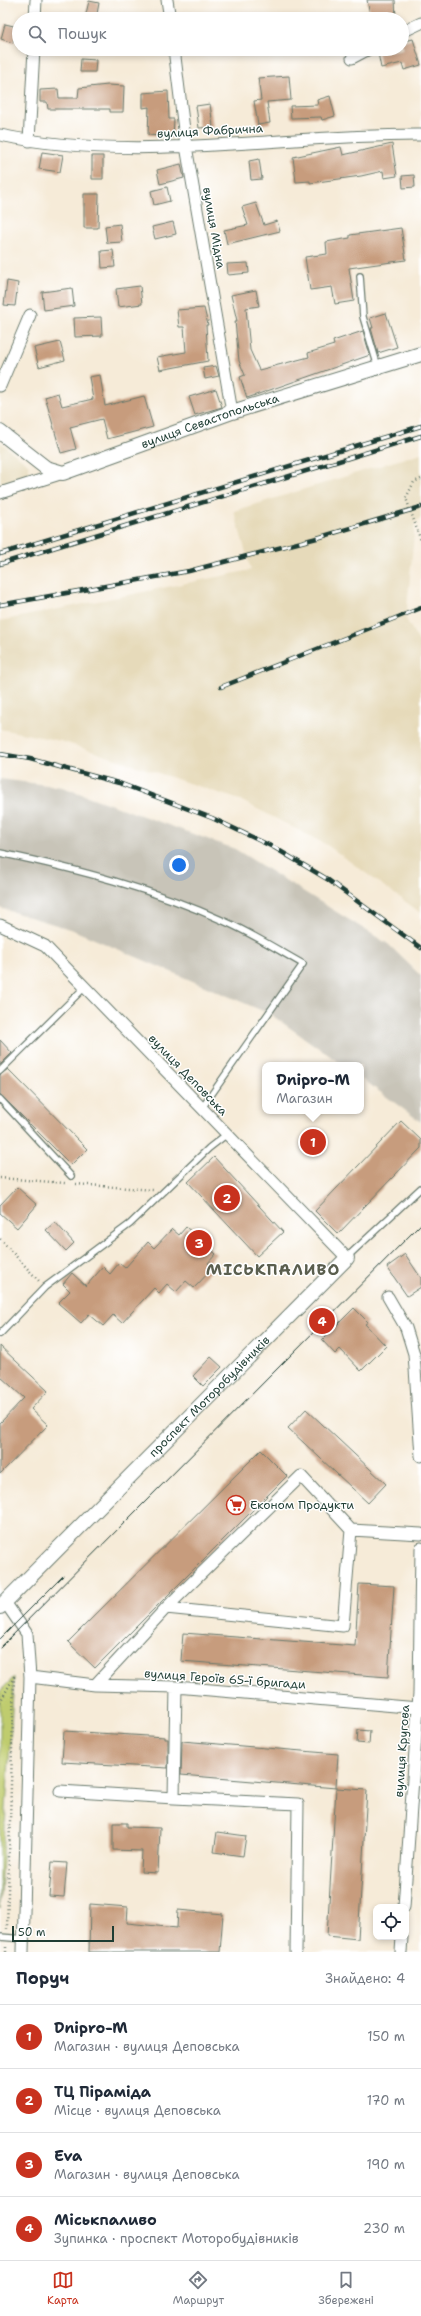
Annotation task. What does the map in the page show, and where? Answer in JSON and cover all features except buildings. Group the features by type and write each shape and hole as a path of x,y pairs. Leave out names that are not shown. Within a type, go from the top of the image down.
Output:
{"street":[{"path":"35,12 36,0"},
{"path":"167,0 169,12"},
{"path":"409,29 421,23"},
{"path":"29,141 34,56"},
{"name":"вулиця Мідна","path":"175,56 186,146 232,412"},
{"path":"352,58 356,56"},
{"name":"вулиця Фабрична","path":"0,135 29,141 94,146 186,146 374,134 421,135"},
{"path":"0,386 30,315"},
{"name":"вулиця Севастопольська","path":"0,493 62,473 232,412 421,354"},
{"path":"0,432 46,468 62,473"},
{"name":"вулиця Деповська","path":"0,925 45,946 347,1258"},
{"name":"проспект Моторобудівників","path":"2,1604 347,1258"},
{"path":"388,1297 406,1328 414,1354 421,1456"},
{"path":"95,1685 166,1608 301,1476 351,1530 421,1534"},
{"path":"166,1608 343,1626 351,1530"},
{"name":"вулиця Кругова","path":"404,1904 419,1720 421,1548"},
{"path":"2,1604 27,1634 30,1677 24,1952"},
{"name":"вулиця Героїв 65-ї бригади","path":"30,1677 95,1685 176,1687 418,1708"},
{"path":"174,1798 176,1687"},
{"path":"60,1791 298,1804 296,1952"},
{"path":"401,1952 402,1940"}],"lane":[{"path":"360,276 363,317 378,368"},
{"path":"0,853 48,863 148,890 227,922 303,964 202,1108"},
{"path":"0,1070 85,987"},
{"path":"0,1099 71,1176"},
{"path":"0,1334 45,1287 130,1224 209,1148 228,1134"},
{"name":"проспект Моторобудівників","path":"347,1258 421,1188"},
{"path":"3,1937 24,1939"}],"path":[{"path":"421,479 414,482 406,498 421,540"},
{"path":"0,1178 165,1191"},
{"path":"0,1239 45,1287"},
{"path":"0,1702 14,1677 3,1937 6,1952"}],"shaded area":[{"path":"0,442 28,464 31,477 0,487"},
{"path":"421,453 421,518 415,523 406,619 421,645 421,913 327,845 240,800 61,741 0,729 0,621 251,570 234,511"},
{"path":"0,779 62,787 235,849 388,944 421,976 421,1122 364,1080 364,1062 339,1062 270,1014 73,930 0,908"}],"green space":[{"path":"14,1677 0,1909 0,1691"}],"tram line":[{"path":"0,1648 421,1224"},
{"path":"0,1639 63,1576"}],"railway":[{"path":"0,554 421,426"},
{"path":"0,564 421,436"},
{"path":"0,605 189,571 317,538 421,507"},
{"path":"221,687 421,608"},
{"path":"0,754 30,759 119,783 212,818 275,848 327,879 421,948"}],"place":[{"name":"Dnipro-M","path":"313,1142"},
{"name":"ТЦ Піраміда","path":"227,1198"},
{"name":"Eva","path":"199,1243"},
{"name":"Міськпаливо","path":"322,1321"},
{"name":"Економ Продукти","path":"236,1505"}],"district":[{"name":"МІСЬКПАЛИВО","path":"273,1269"}]}
